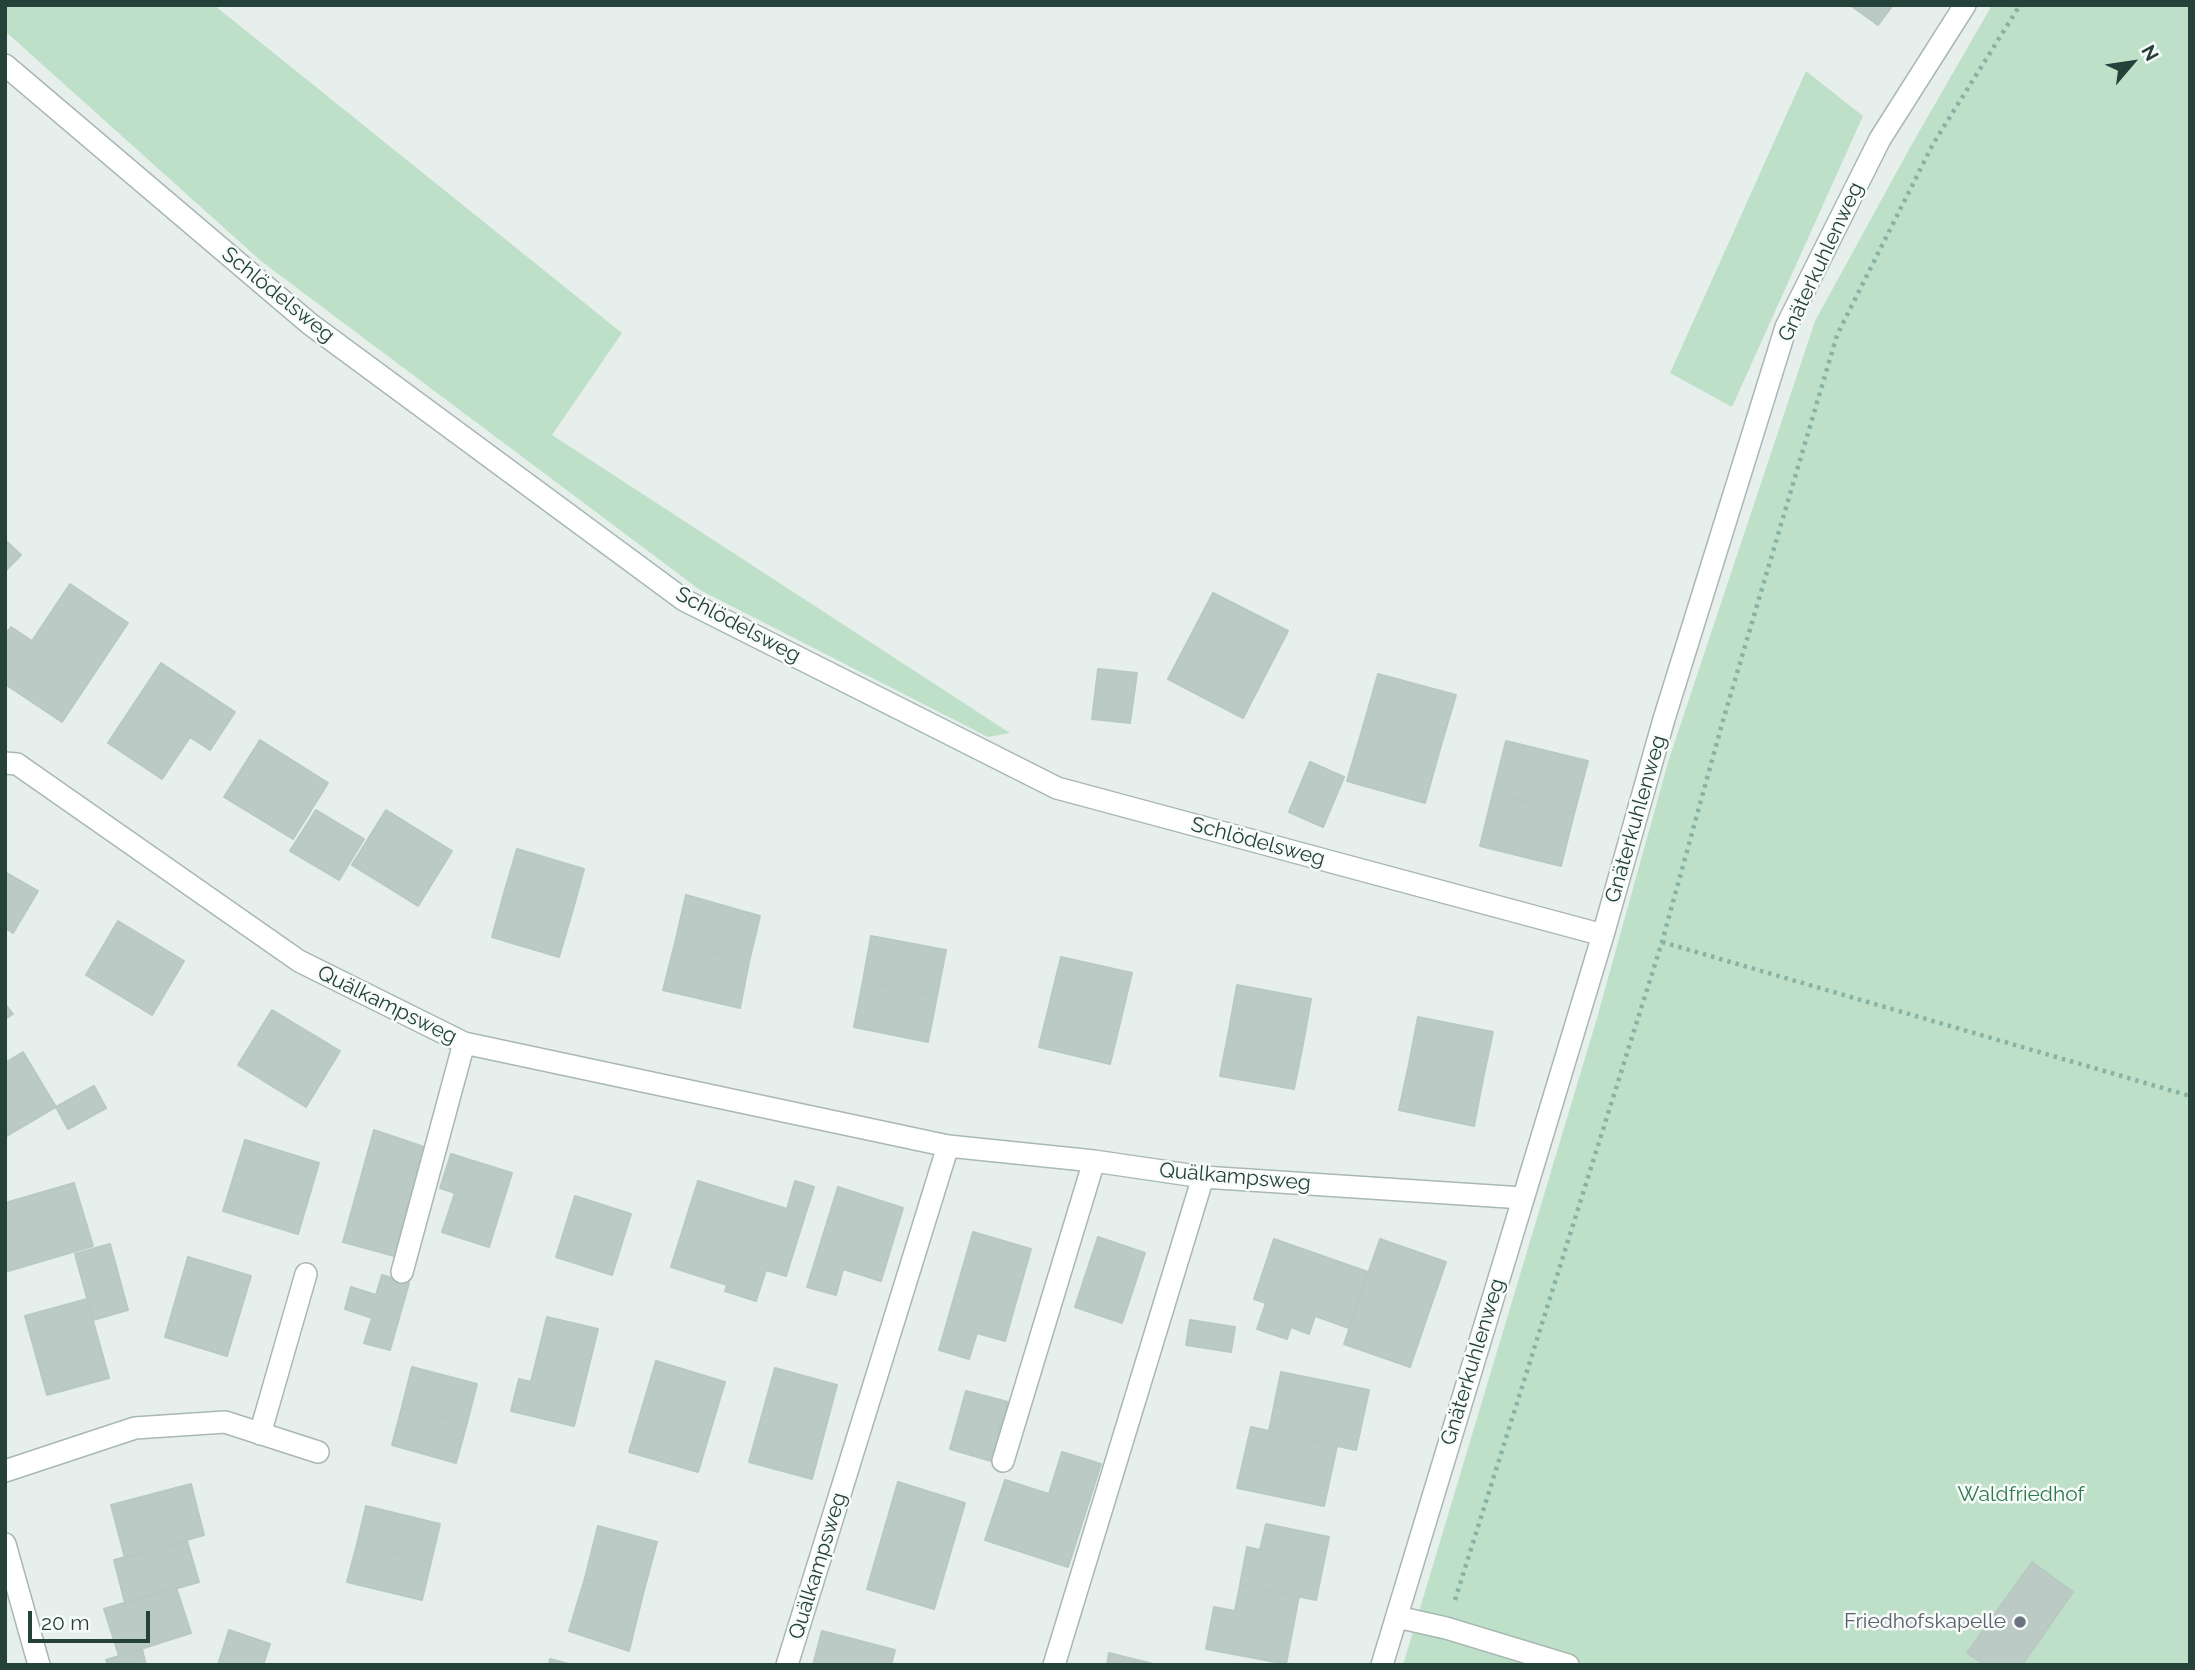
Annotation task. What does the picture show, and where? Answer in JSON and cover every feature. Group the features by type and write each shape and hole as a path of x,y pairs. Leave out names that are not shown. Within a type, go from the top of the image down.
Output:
{"street":[{"name":"Gnäterkuhlenweg","path":"1382,1665 1603,935 1664,719 1786,327 1880,139 1965,5"},
{"name":"Schlödelsweg","path":"5,65 310,324 684,600 1057,788 1603,935"},
{"name":"Quälkampsweg","path":"5,763 17,764 299,961 464,1043 948,1146 1094,1161 1203,1177 1523,1198"},
{"path":"402,1272 464,1043"},
{"name":"Quälkampsweg","path":"787,1665 948,1146"},
{"path":"1003,1461 1094,1161"},
{"path":"1054,1665 1203,1177"},
{"path":"260,1434 306,1274"},
{"path":"5,1471 135,1428 225,1422 318,1452"},
{"path":"5,1544 39,1665"},
{"path":"1397,1617 1446,1628 1568,1665"}],"path":[{"path":"1446,1628 1662,942 1722,724 1837,335 1933,144 2020,5"},
{"path":"1662,942 2190,1096"}],"green space":[{"path":"5,5 214,5 622,333 552,435 1010,733 988,737 700,590 261,261 5,31"},
{"name":"Waldfriedhof","path":"1992,5 2190,5 2190,1665 1403,1665 1597,1018 1669,759 1815,321"},
{"path":"1806,71 1863,116 1732,407 1670,373"}],"building":[{"path":"1850,5 1893,5 1878,25"},
{"path":"5,540 21,555 5,571"},
{"path":"70,584 128,623 62,722 5,684 5,635 11,627 32,641"},
{"path":"1213,593 1288,631 1243,718 1168,679"},
{"path":"161,663 235,712 210,750 190,737 162,779 108,743"},
{"path":"1098,669 1137,673 1130,723 1092,719"},
{"path":"1378,674 1456,695 1440,749 1363,727"},
{"path":"1363,727 1440,749 1425,803 1347,781"},
{"path":"260,740 328,783 293,839 224,797"},
{"path":"1506,741 1588,761 1574,814 1493,793"},
{"path":"1310,762 1344,777 1323,827 1289,812"},
{"path":"1493,793 1574,814 1561,866 1480,846"},
{"path":"316,810 364,839 339,880 290,851"},
{"path":"386,810 452,851 418,906 352,865"},
{"path":"517,849 584,869 572,913 504,893"},
{"path":"5,872 38,891 13,933 5,928"},
{"path":"504,893 572,913 559,957 492,937"},
{"path":"686,895 760,916 749,962 675,943"},
{"path":"118,921 184,961 152,1015 86,975"},
{"path":"871,936 946,950 937,996 863,981"},
{"path":"675,943 749,962 740,1008 663,990"},
{"path":"1061,957 1132,973 1121,1019 1050,1002"},
{"path":"863,981 937,996 928,1042 854,1027"},
{"path":"1237,985 1311,999 1303,1044 1229,1030"},
{"path":"1050,1002 1121,1019 1110,1064 1039,1047"},
{"path":"5,1004 13,1014 5,1019"},
{"path":"272,1010 340,1051 306,1107 238,1065"},
{"path":"1418,1017 1493,1032 1483,1079 1409,1064"},
{"path":"1229,1030 1303,1044 1294,1089 1220,1076"},
{"path":"23,1052 56,1107 5,1137 5,1063"},
{"path":"1409,1064 1483,1079 1474,1126 1399,1110"},
{"path":"94,1086 106,1108 68,1129 56,1107"},
{"path":"374,1130 427,1148 398,1257 343,1242"},
{"path":"245,1140 319,1163 298,1234 223,1211"},
{"path":"451,1154 512,1173 489,1247 442,1232 455,1193 440,1188"},
{"path":"698,1181 787,1209 795,1181 814,1187 786,1276 766,1270 756,1301 725,1291 727,1285 671,1267"},
{"path":"74,1183 93,1246 8,1271 5,1263 5,1203"},
{"path":"838,1187 903,1208 881,1281 843,1269 836,1295 807,1287"},
{"path":"575,1196 631,1214 612,1275 556,1257"},
{"path":"973,1232 1031,1249 1005,1341 977,1333 969,1359 939,1350"},
{"path":"1098,1237 1145,1253 1122,1323 1075,1307"},
{"path":"1274,1239 1368,1272 1349,1328 1315,1316 1309,1334 1291,1327 1287,1339 1257,1329 1266,1303 1254,1299"},
{"path":"1380,1239 1446,1262 1410,1367 1344,1344"},
{"path":"110,1244 128,1310 93,1320 75,1254"},
{"path":"188,1257 251,1276 227,1356 165,1337"},
{"path":"382,1275 409,1283 390,1350 364,1343 372,1318 345,1309 351,1287 376,1295"},
{"path":"87,1299 109,1378 47,1395 25,1316"},
{"path":"547,1317 598,1329 574,1426 511,1411 519,1379 531,1382"},
{"path":"1190,1320 1235,1327 1231,1352 1186,1345"},
{"path":"656,1361 725,1382 698,1472 629,1452"},
{"path":"412,1367 477,1384 467,1423 402,1407"},
{"path":"775,1368 837,1385 812,1479 749,1462"},
{"path":"1281,1372 1369,1390 1356,1450 1269,1431"},
{"path":"966,1391 1008,1402 991,1461 950,1449"},
{"path":"402,1407 467,1423 456,1463 392,1445"},
{"path":"1251,1427 1337,1446 1324,1506 1237,1488"},
{"path":"1062,1452 1101,1464 1068,1567 985,1540 1005,1480 1049,1494"},
{"path":"898,1482 965,1503 934,1609 867,1589"},
{"path":"191,1484 204,1535 125,1558 111,1505"},
{"path":"366,1506 440,1524 431,1562 357,1544"},
{"path":"1266,1524 1329,1537 1316,1600 1240,1585 1247,1547 1260,1550"},
{"path":"598,1526 657,1542 643,1594 585,1578"},
{"path":"187,1541 199,1582 125,1603 114,1560"},
{"path":"357,1544 431,1562 422,1600 347,1582"},
{"name":"Friedhofskapelle","path":"2032,1562 2073,1592 2022,1665 1985,1665 1967,1653"},
{"path":"585,1578 643,1594 629,1651 569,1631"},
{"path":"1240,1585 1299,1596 1286,1664 1206,1649 1214,1607 1235,1611"},
{"path":"176,1587 191,1633 119,1656 104,1609"},
{"path":"229,1630 270,1644 263,1665 218,1665"},
{"path":"822,1631 895,1650 891,1665 813,1665"},
{"path":"142,1649 146,1665 108,1665 106,1660"},
{"path":"1109,1653 1157,1665 1107,1665"},
{"path":"550,1659 572,1665 549,1665"}],"place":[{"name":"Friedhofskapelle","path":"2020,1622"}]}
